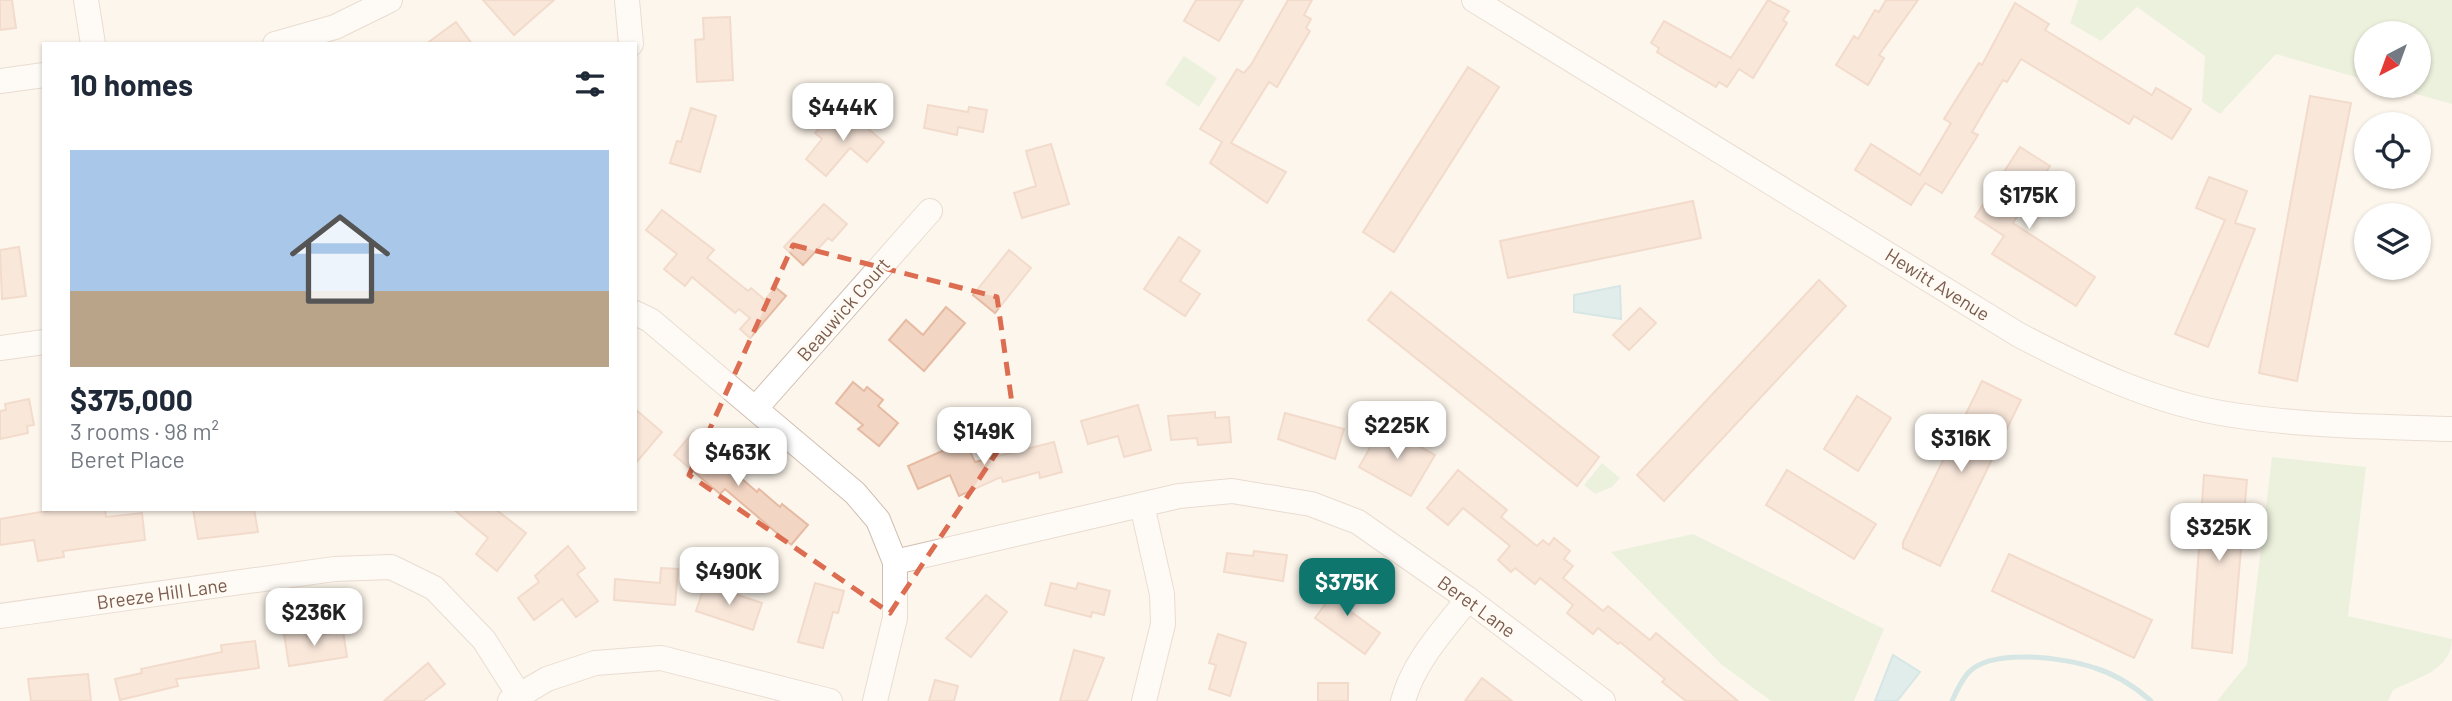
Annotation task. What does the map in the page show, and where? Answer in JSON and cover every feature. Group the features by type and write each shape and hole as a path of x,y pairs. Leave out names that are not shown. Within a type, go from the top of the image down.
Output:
{"street":[{"path":"86,0 93,42"},
{"path":"282,42 335,27 390,0"},
{"path":"627,0 631,42"},
{"name":"Hewitt Avenue","path":"1474,0 2019,335 2088,371 2142,392 2231,415 2336,426 2452,429"},
{"path":"0,81 42,75"},
{"name":"Beauwick Court","path":"756,408 930,211"},
{"path":"637,314 650,320 756,408 855,494 878,520 895,562 895,618 874,701"},
{"path":"0,348 42,342"},
{"name":"Beret Lane","path":"895,562 1179,496 1232,491 1311,504 1358,522 1468,598 1603,701"},
{"path":"1142,505 1162,594 1163,624 1144,701"},
{"name":"Breeze Hill Lane","path":"0,616 334,569 391,567 434,588 484,640 514,698"},
{"path":"1403,701 1408,682 1420,660 1468,598"},
{"path":"514,698 547,679 595,663 661,658 831,701"}],"highlighted area":[{"path":"793,245 997,297 1015,425 890,613 689,475"}],"green space":[{"path":"2078,0 2452,0 2452,104 2430,98 2431,21 2354,21 2354,77 2276,54 2220,114 2202,102 2205,56 2137,7 2101,41 2070,23"},
{"path":"1184,56 1217,78 1199,107 1165,84"},
{"path":"2272,457 2366,467 2348,616 2452,639 2450,650 2440,666 2393,690 2388,701 2217,701 2247,664"},
{"path":"1602,463 1620,478 1612,487 1595,494 1584,485"},
{"path":"1693,534 1884,629 1854,701 1771,701 1721,664 1611,552"}],"water":[{"path":"1620,286 1621,319 1574,312 1574,295"},
{"path":"1893,655 1920,672 1897,701 1875,701"}],"building":[{"path":"0,0 12,0 16,28 0,30"},
{"path":"483,0 554,0 514,35"},
{"path":"1196,0 1243,0 1219,41 1184,21"},
{"path":"1288,0 1312,0 1304,15 1311,19 1306,28 1310,31 1277,87 1269,82 1231,143 1286,172 1267,203 1210,163 1222,142 1200,129 1237,69 1244,73 1251,65"},
{"path":"1768,0 1789,11 1783,20 1787,23 1753,78 1739,69 1727,87 1719,82 1716,87 1657,52 1659,48 1651,43 1664,21 1731,58"},
{"path":"1886,0 1918,0 1879,55 1884,58 1868,85 1836,65 1854,36 1858,39 1875,10 1879,12"},
{"path":"2015,3 2049,24 2045,30 2152,95 2156,88 2191,109 2172,139 2134,116 2129,124 2021,59 2007,82 2003,80 1986,108 1972,132 1978,135 1942,193 1925,183 1911,205 1855,170 1871,144 1920,175 1951,123 1944,119 1979,63 1982,65"},
{"path":"730,17 733,80 697,82 695,40 704,39 703,18"},
{"path":"456,22 471,42 429,42"},
{"path":"1468,67 1499,87 1394,252 1363,232"},
{"path":"2310,96 2351,103 2297,381 2259,373"},
{"path":"928,105 968,112 969,107 987,110 983,132 958,127 957,135 924,128"},
{"path":"691,108 716,116 700,172 670,163 677,141 681,142"},
{"path":"848,112 884,142 867,162 850,148 826,176 806,159 822,139 815,133 825,122 834,129"},
{"path":"1051,144 1069,204 1022,218 1014,193 1036,186 1026,151"},
{"path":"2020,147 2050,166 2013,223 2095,277 2076,306 1992,254 2004,236 1975,217"},
{"path":"2209,177 2247,191 2235,223 2255,229 2208,347 2175,334 2225,220 2196,208"},
{"path":"1693,201 1701,238 1508,278 1500,241"},
{"path":"824,204 847,224 832,241 828,238 803,265 784,247"},
{"path":"662,210 714,250 707,258 748,291 751,288 765,300 775,287 786,296 750,338 740,329 750,318 739,309 735,313 692,277 685,286 664,269 677,254 646,230"},
{"path":"1179,237 1200,251 1180,281 1200,294 1185,316 1144,289"},
{"path":"19,247 26,296 2,299 0,250"},
{"path":"1009,250 1031,268 995,313 973,295"},
{"path":"1819,280 1846,306 1664,501 1637,475"},
{"path":"1391,292 1599,457 1577,486 1368,320"},
{"path":"946,307 965,323 924,371 889,340 906,320 923,335"},
{"path":"1640,308 1656,323 1629,350 1613,335"},
{"path":"1982,381 2021,400 1940,566 1903,548 1903,542"},
{"path":"853,382 864,391 867,387 883,400 878,406 898,423 879,446 858,429 863,425 836,403"},
{"path":"1857,396 1891,418 1858,471 1824,449"},
{"path":"29,399 34,425 27,426 28,433 0,439 0,411 6,410 5,404"},
{"path":"1138,405 1151,450 1124,457 1118,436 1088,444 1081,421"},
{"path":"637,411 662,432 637,462"},
{"path":"1215,412 1215,418 1229,417 1231,442 1198,445 1197,438 1171,440 1168,416"},
{"path":"1285,413 1344,429 1335,459 1278,439"},
{"path":"1382,426 1435,455 1411,496 1359,467"},
{"path":"694,431 713,447 710,451 757,492 759,489 808,525 791,545 725,489 720,494 674,455"},
{"path":"965,441 975,462 1054,442 1062,472 1040,478 1039,472 1003,482 1001,477 959,496 950,475 918,489 908,466"},
{"path":"1458,470 1507,510 1501,517 1537,546 1543,540 1549,545 1554,538 1570,551 1564,559 1573,566 1563,578 1603,611 1608,606 1650,640 1656,633 1738,701 1686,701 1662,682 1665,679 1620,642 1618,644 1598,628 1593,634 1567,613 1573,605 1540,578 1535,584 1515,568 1511,572 1498,560 1510,546 1463,508 1448,525 1427,508"},
{"path":"1787,470 1876,524 1854,559 1766,505"},
{"path":"2204,475 2247,480 2232,653 2192,648"},
{"path":"46,511 105,511 106,517 142,513 145,540 63,551 64,557 38,561 34,540 0,545 0,519"},
{"path":"193,511 254,511 258,532 198,539"},
{"path":"455,511 498,511 526,533 497,571 476,554 488,538"},
{"path":"568,546 585,568 577,574 598,601 576,617 562,599 534,620 518,598 539,582 535,576"},
{"path":"1254,551 1287,555 1283,581 1224,572 1227,553 1253,556"},
{"path":"2009,554 2152,620 2134,658 1992,591"},
{"path":"661,568 678,569 675,605 614,600 615,579 660,583"},
{"path":"1343,580 1362,594 1350,611 1380,633 1365,654 1315,618"},
{"path":"815,583 844,591 838,613 833,612 823,648 798,642"},
{"path":"1051,583 1076,589 1078,583 1110,591 1104,615 1092,612 1091,617 1045,605"},
{"path":"705,584 762,603 753,630 696,611"},
{"path":"986,595 1007,612 971,657 946,638"},
{"path":"306,631 307,637 343,631 347,657 289,666 284,634"},
{"path":"1218,634 1246,643 1230,696 1209,689 1216,665 1209,663"},
{"path":"255,641 259,668 176,679 178,686 120,700 115,679 142,673 141,669 222,652 221,645"},
{"path":"1074,650 1104,658 1087,701 1060,701"},
{"path":"428,663 445,684 423,701 384,701"},
{"path":"88,674 91,701 31,701 28,679"},
{"path":"1482,678 1512,701 1465,701"},
{"path":"935,680 958,686 954,701 929,701"},
{"path":"1318,683 1348,683 1348,701 1318,701"}],"waterway":[{"path":"1952,701 1968,673 1979,665 2011,657 2048,658 2082,664 2124,682 2151,701"}]}
